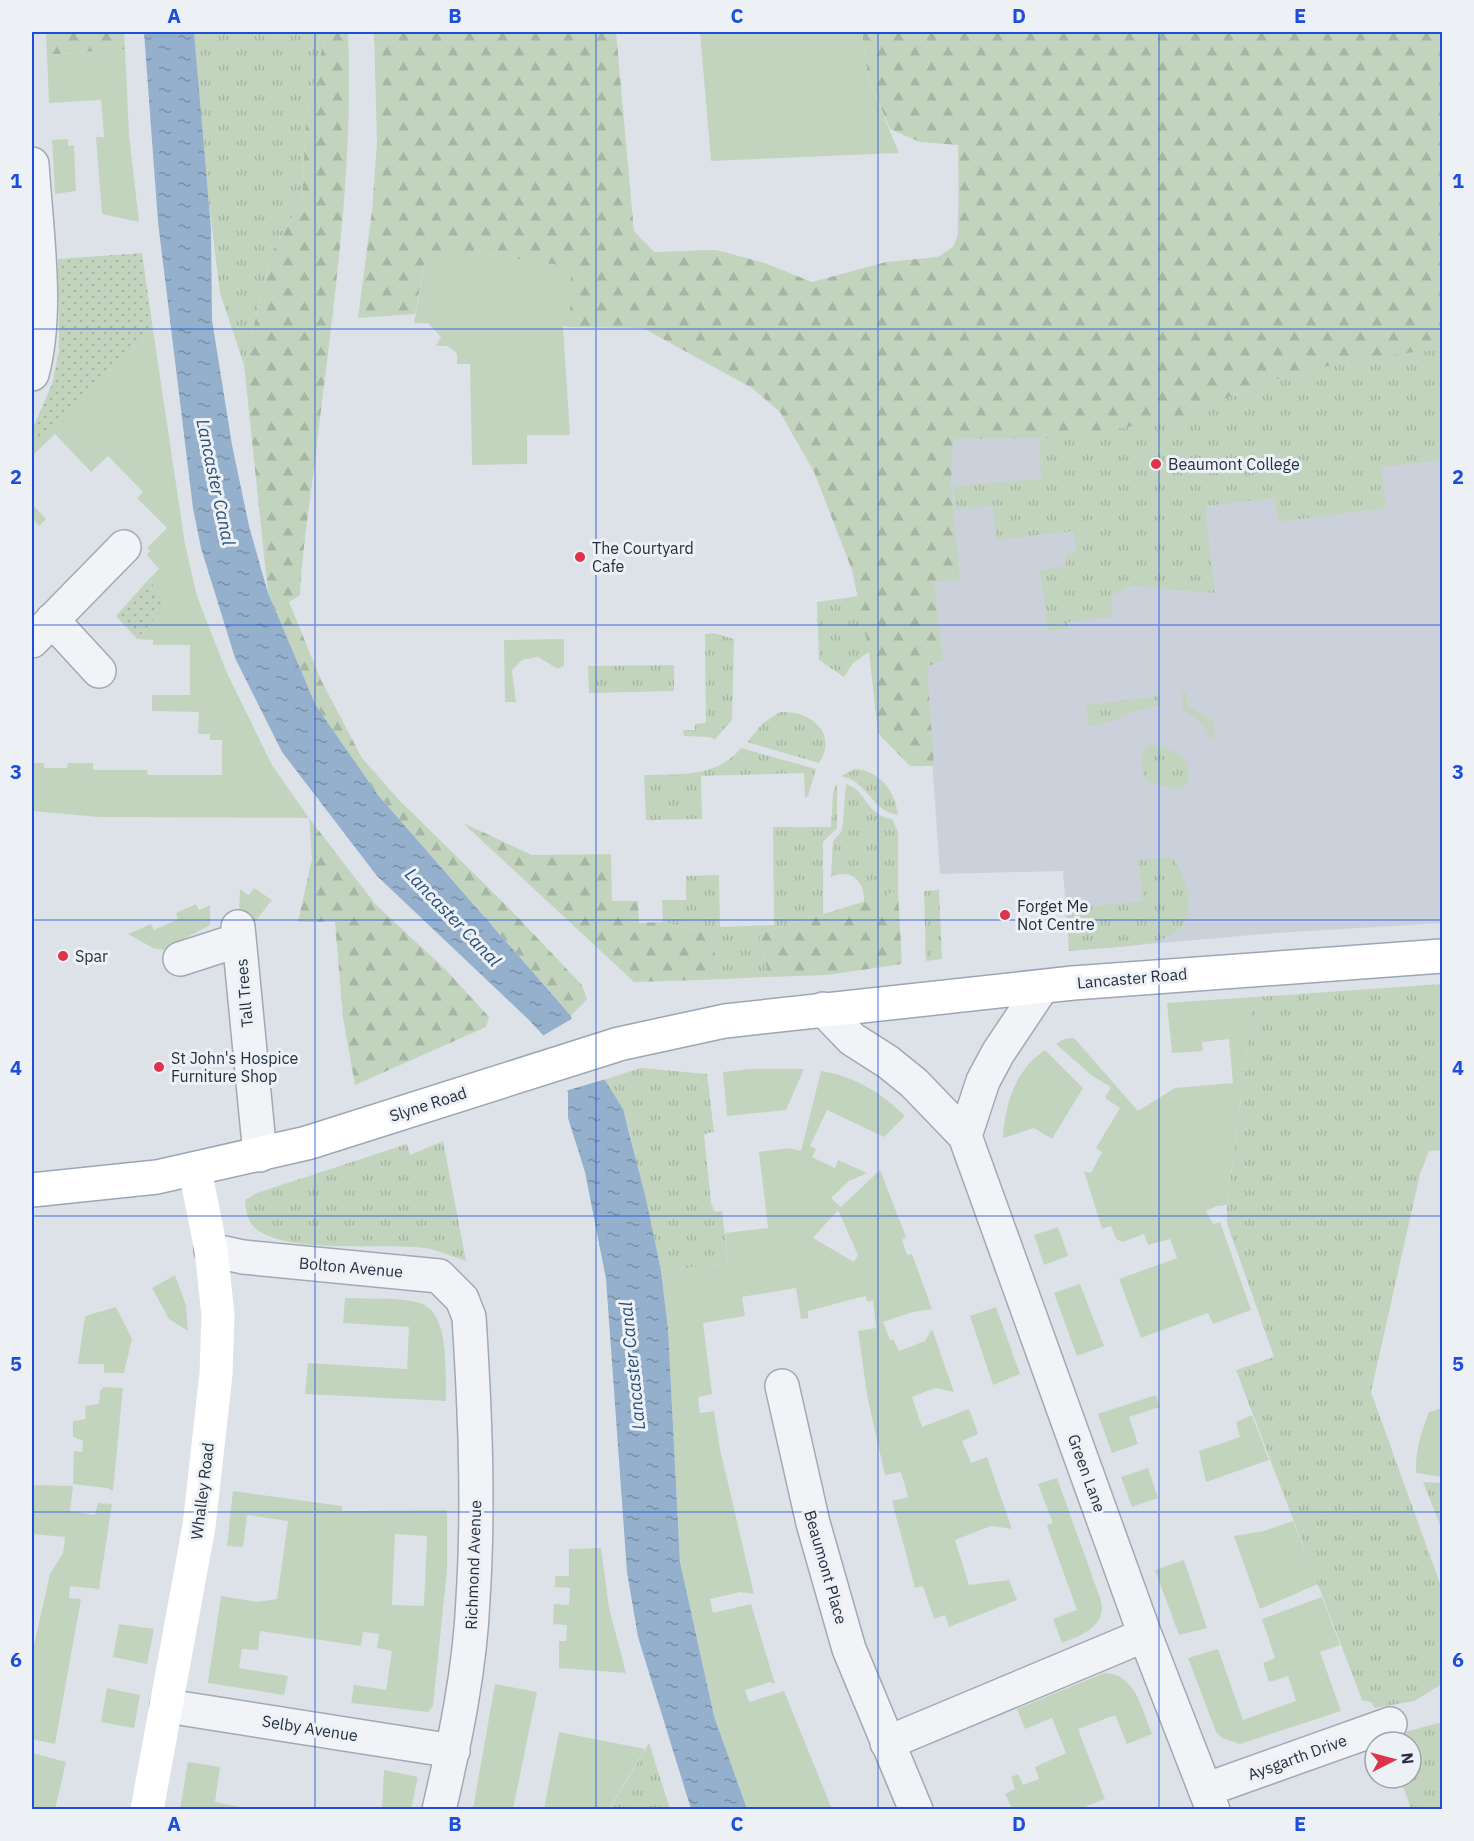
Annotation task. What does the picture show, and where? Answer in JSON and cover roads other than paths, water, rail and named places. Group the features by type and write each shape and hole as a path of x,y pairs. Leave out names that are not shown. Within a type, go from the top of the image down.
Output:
{"main road":[{"name":"Lancaster Road","path":"823,1009 1212,972 1443,956"},
{"name":"Slyne Road","path":"32,1190 157,1177 195,1170 307,1143 619,1044 726,1021 823,1009"},
{"name":"Whalley Road","path":"147,1809 199,1526 216,1374 218,1314 211,1250 195,1170"}],"street":[{"path":"32,164 40,313 39,341 32,374"},
{"path":"99,671 42,630 124,547"},
{"name":"Tall Trees","path":"180,959 239,933 260,1155"},
{"path":"965,1136 983,1081 998,1053 1042,987"},
{"name":"Green Lane","path":"823,1009 852,1039 888,1062 914,1083 965,1136 1145,1635 1209,1800"},
{"name":"Bolton Avenue","path":"211,1250 243,1257 439,1276 462,1299 469,1317"},
{"name":"Richmond Avenue","path":"439,1809 453,1751 473,1600 476,1459 469,1317"},
{"name":"Beaumont Place","path":"782,1386 811,1514 849,1650 916,1809"},
{"path":"887,1743 1145,1635"},
{"name":"Selby Avenue","path":"167,1706 453,1751"},
{"name":"Aysgarth Drive","path":"1209,1800 1390,1724"}],"water":[{"name":"Lancaster Canal","path":"144,32 194,32 211,229 212,320 232,445 249,526 268,593 316,706 378,795 571,1016 577,1035 623,1109 646,1199 661,1271 668,1328 680,1562 714,1716 747,1809 691,1809 638,1637 627,1572 606,1279 585,1172 568,1118 568,1093 554,1047 529,1020 377,876 282,752 235,658 201,548 193,508 158,222"}],"place":[{"name":"Beaumont College","path":"1156,464"},
{"name":"The Courtyard Cafe","path":"580,557"},
{"name":"Forget Me Not Centre","path":"1005,915"},
{"name":"Spar","path":"63,956"},
{"name":"St John's Hospice Furniture Shop","path":"159,1067"}]}
